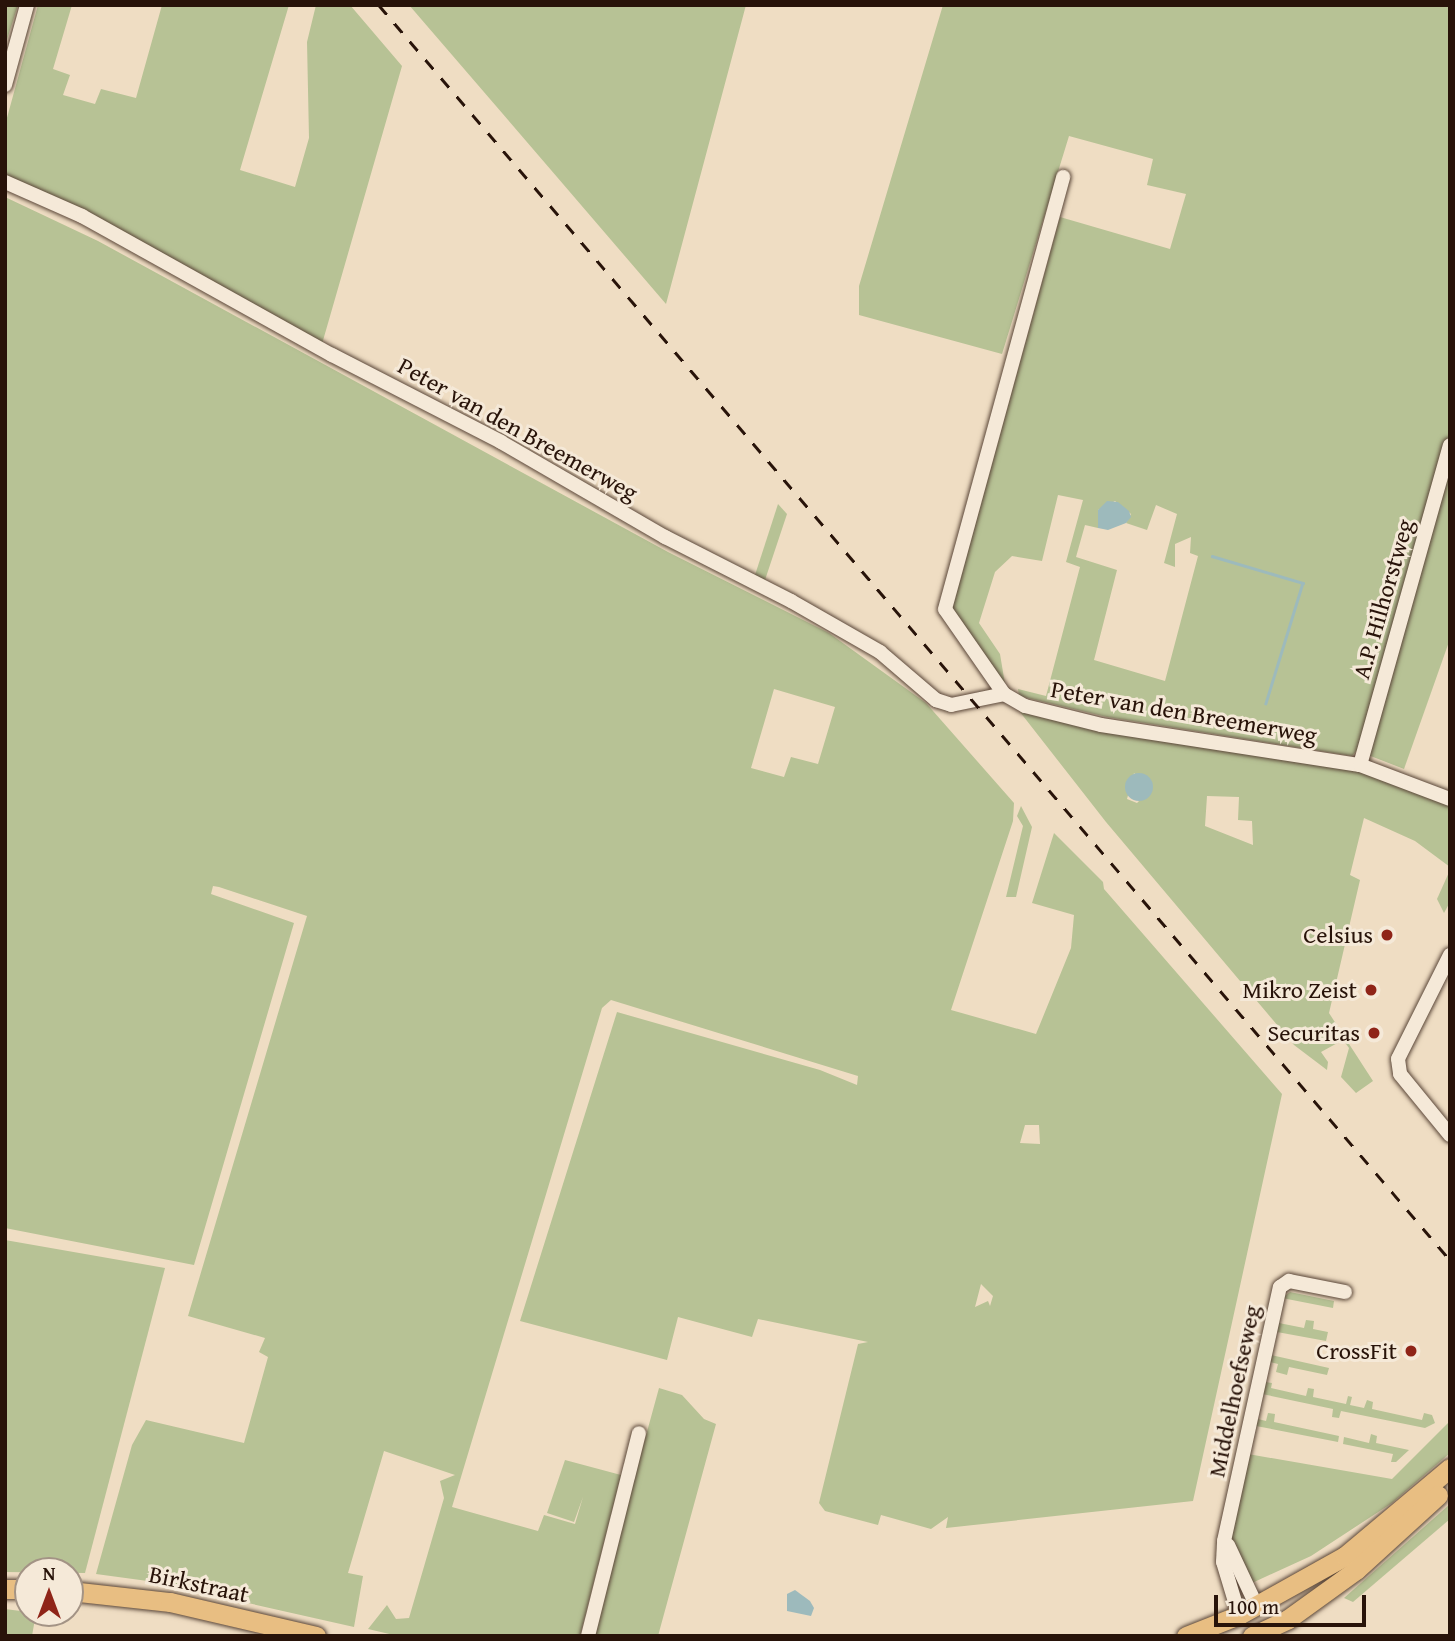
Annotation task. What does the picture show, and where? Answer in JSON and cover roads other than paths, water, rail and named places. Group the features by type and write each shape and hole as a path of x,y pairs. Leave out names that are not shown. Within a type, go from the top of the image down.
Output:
{"main road":[{"path":"1186,1636 1248,1611 1345,1556 1450,1468"},
{"path":"1248,1611 1263,1634 1356,1570 1450,1485"},
{"name":"Birkstraat","path":"84,1592 160,1600 316,1636"},
{"path":"1247,1636 1248,1611"}],"street":[{"path":"5,85 27,5"},
{"path":"1004,694 945,609 1063,177"},
{"name":"Peter van den Breemerweg","path":"5,182 82,216 332,355 501,442 665,537 791,601 880,652 936,700 951,705 1004,694 1025,706 1101,725 1360,765 1450,799"},
{"name":"A.P. Hilhorstweg","path":"1360,765 1450,445"},
{"path":"1450,938 1448,955 1398,1059 1400,1074 1450,1135"},
{"name":"Middelhoefseweg","path":"1248,1611 1223,1562 1227,1529 1280,1287 1289,1281 1345,1292"},
{"path":"588,1636 639,1433"}],"water":[{"path":"1107,501 1118,502 1129,511 1131,517 1126,523 1108,530 1098,528 1098,510"},
{"path":"1139,773 1149,777 1153,787 1149,797 1139,801 1129,797 1125,787 1129,777"},
{"path":"795,1590 810,1601 814,1608 811,1616 787,1611 787,1594"}],"waterway":[{"path":"1212,556 1303,583 1266,703"}],"railway":[{"path":"379,5 1450,1260"}],"place":[{"name":"Celsius","path":"1387,935"},
{"name":"Mikro Zeist","path":"1371,990"},
{"name":"Securitas","path":"1374,1033"},
{"name":"CrossFit","path":"1411,1351"}]}
